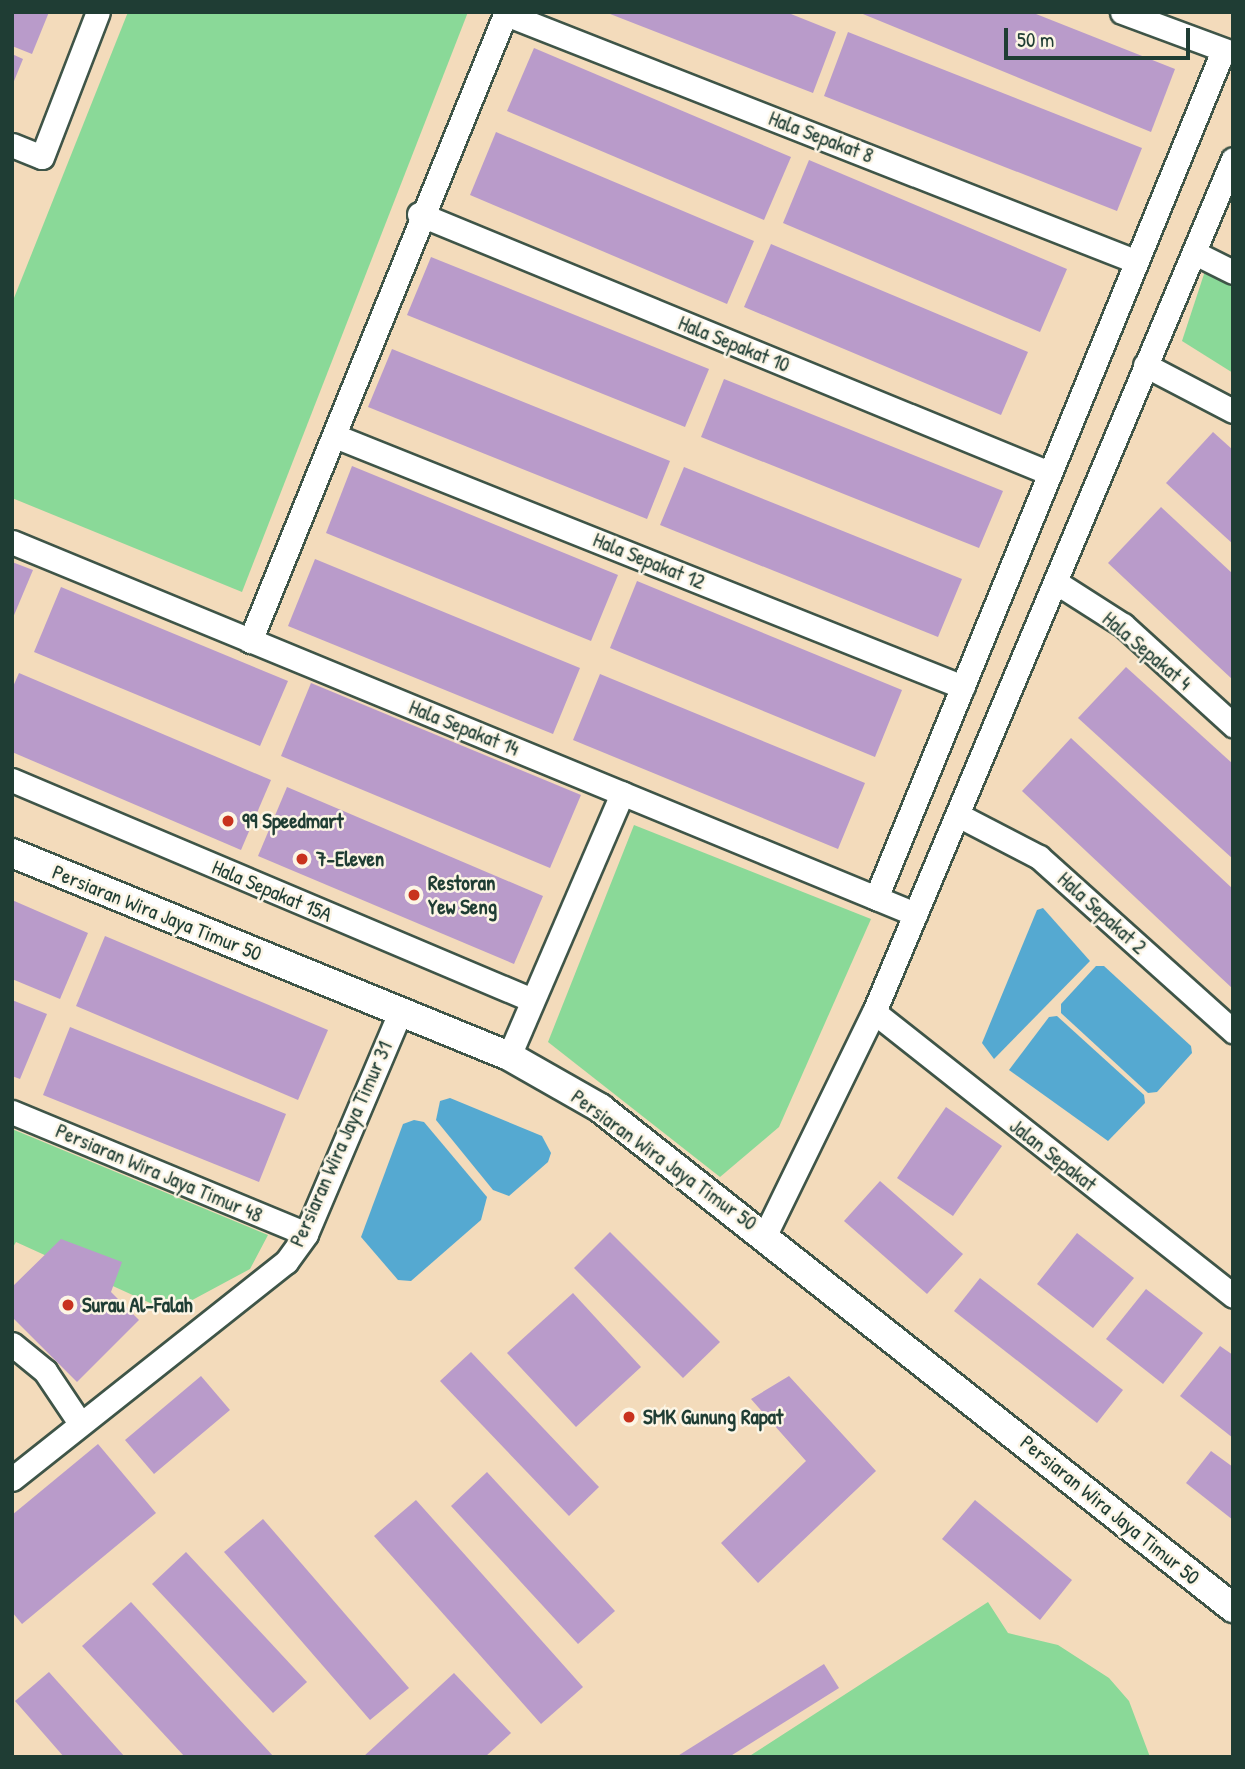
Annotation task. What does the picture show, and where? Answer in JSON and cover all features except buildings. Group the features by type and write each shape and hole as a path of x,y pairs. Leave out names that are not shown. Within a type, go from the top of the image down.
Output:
{"street":[{"path":"12,145 42,157 98,12"},
{"path":"876,898 1135,261 1227,53 1122,12"},
{"path":"250,641 335,436 419,215 506,13"},
{"name":"Hala Sepakat 8","path":"506,13 1135,261"},
{"path":"765,1235 874,1012 1057,583 1145,365 1233,159"},
{"name":"Hala Sepakat 10","path":"419,215 1049,473"},
{"path":"1195,253 1233,272"},
{"path":"1145,365 1233,411"},
{"name":"Hala Sepakat 12","path":"335,436 963,687"},
{"name":"Hala Sepakat 14","path":"12,542 915,914"},
{"name":"Hala Sepakat 4","path":"1057,583 1123,625 1233,725"},
{"name":"Hala Sepakat 15A","path":"12,780 532,1000"},
{"path":"509,1056 622,793"},
{"name":"Hala Sepakat 2","path":"958,815 1039,857 1233,1031"},
{"name":"Persiaran Wira Jaya Timur 50","path":"12,853 509,1056 600,1108 765,1235 1233,1608"},
{"name":"Jalan Sepakat","path":"874,1012 1233,1296"},
{"name":"Persiaran Wira Jaya Timur 31","path":"12,1479 286,1262 306,1234 400,1013"},
{"name":"Persiaran Wira Jaya Timur 48","path":"12,1112 306,1234"},
{"path":"12,1344 54,1380 80,1423"}],"green space":[{"path":"128,12 468,12 242,592 12,498 12,303"},
{"path":"1205,271 1233,285 1233,373 1182,341"},
{"path":"634,825 871,919 779,1127 720,1177 548,1042"},
{"path":"12,1129 268,1235 250,1269 170,1312 16,1242 12,1249"},
{"path":"988,1602 1008,1633 1058,1645 1109,1678 1129,1701 1150,1757 748,1757"}],"water":[{"path":"1043,908 1090,961 994,1059 982,1043 1037,910"},
{"path":"1096,966 1104,966 1191,1046 1192,1053 1157,1092 1148,1093 1061,1013 1061,1004"},
{"path":"1057,1016 1144,1095 1145,1103 1108,1141 1009,1070 1049,1017"},
{"path":"450,1098 542,1136 551,1153 548,1162 509,1196 493,1190 436,1120 440,1101"},
{"path":"414,1120 424,1122 487,1197 481,1220 411,1281 398,1280 361,1237 403,1124"}],"place":[{"name":"99 Speedmart","path":"228,821"},
{"name":"7-Eleven","path":"302,859"},
{"name":"Restoran Yew Seng","path":"414,895"},
{"name":"Surau Al-Falah","path":"68,1305"},
{"name":"SMK Gunung Rapat","path":"629,1417"}]}
